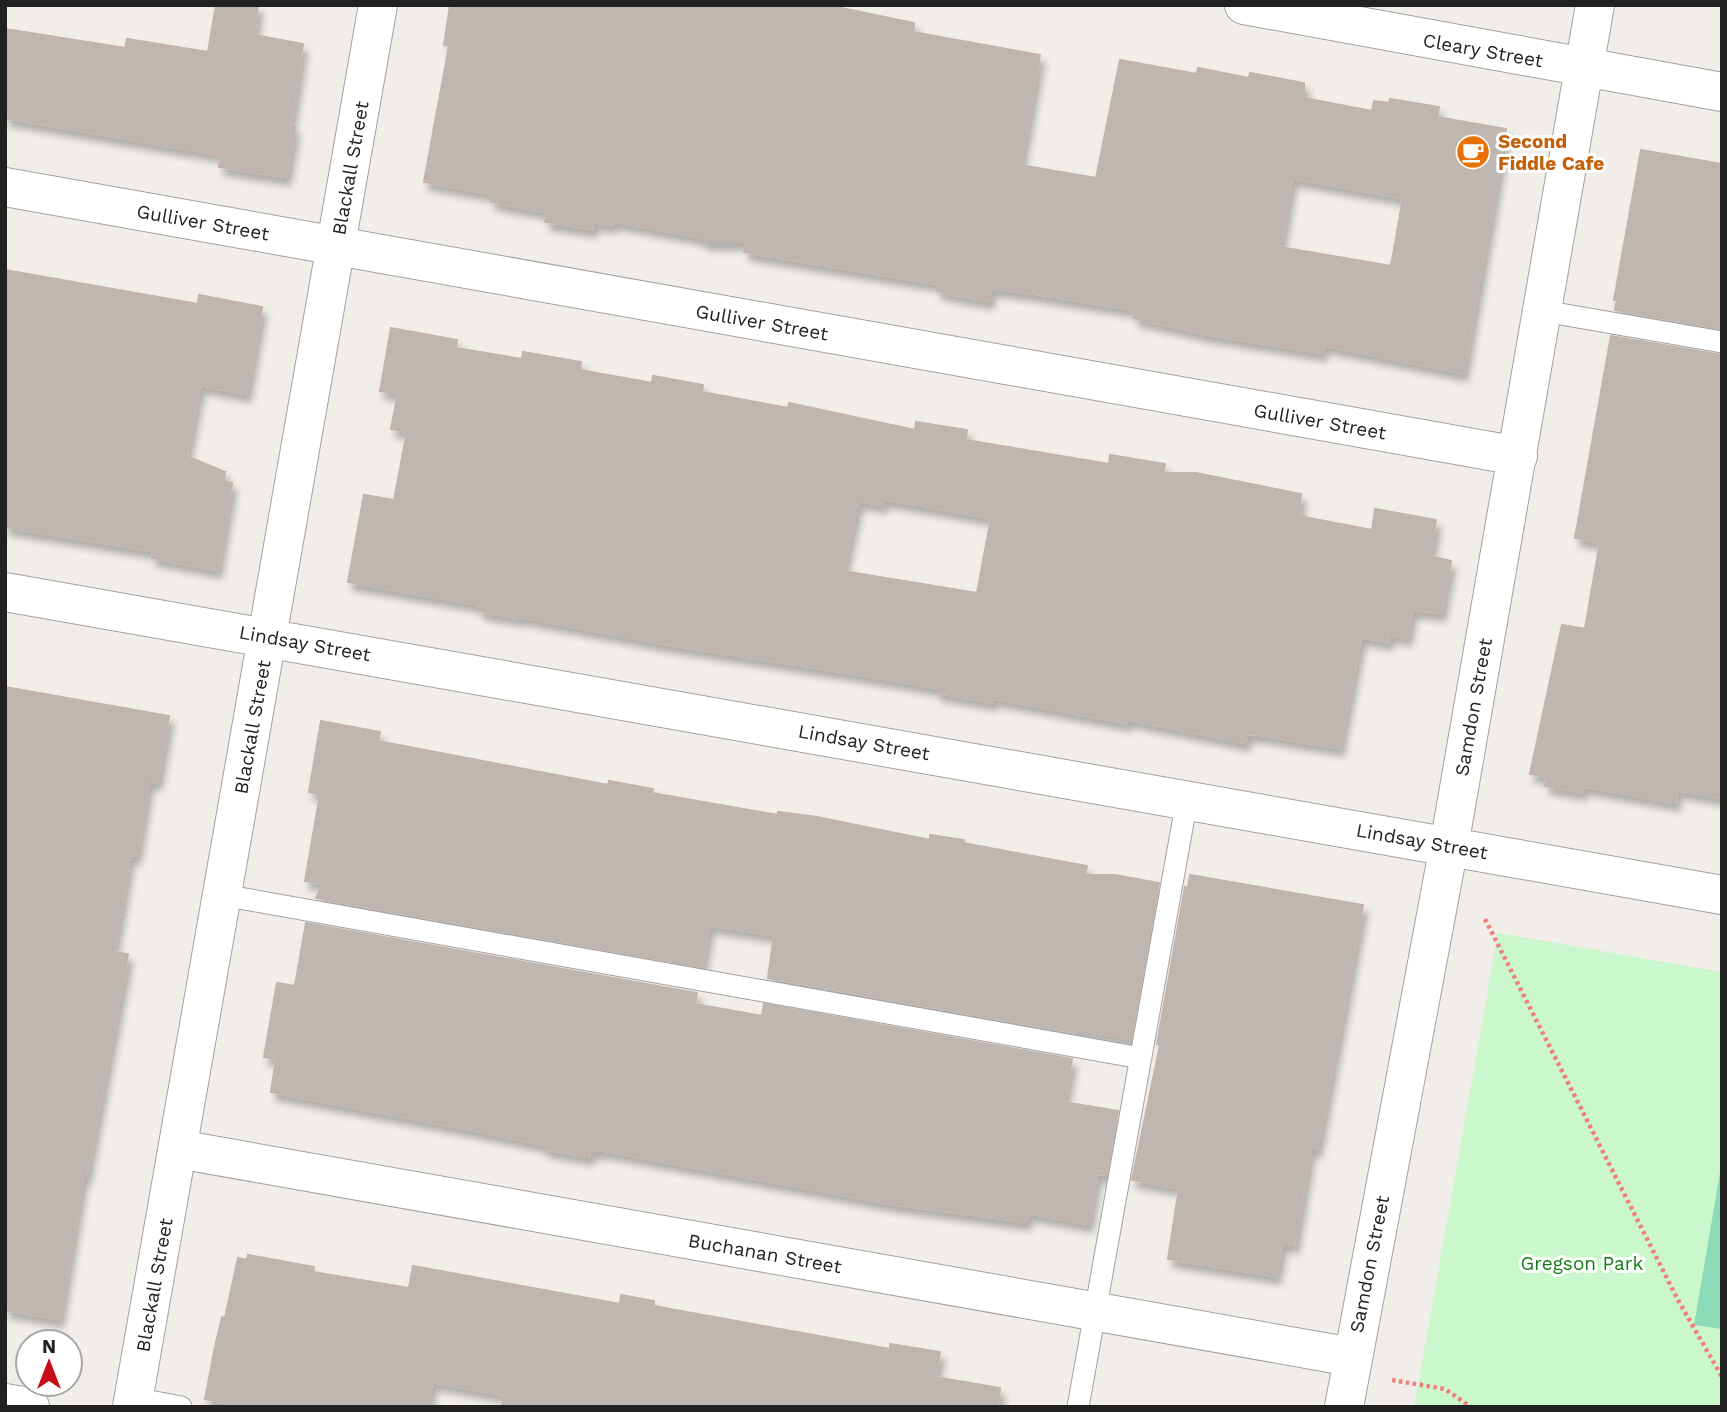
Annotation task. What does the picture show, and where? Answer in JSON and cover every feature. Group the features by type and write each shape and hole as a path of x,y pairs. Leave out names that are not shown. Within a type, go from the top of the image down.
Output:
{"street":[{"name":"Blackall Street","path":"133,1403 379,5"},
{"name":"Cleary Street","path":"1244,5 1722,92"},
{"name":"Samdon Street","path":"1348,1379 1448,846 1595,5"},
{"name":"Gulliver Street","path":"5,187 1518,456"},
{"name":"Lindsay Street","path":"5,592 268,636 1722,895"},
{"name":"Buchanan Street","path":"178,1149 1096,1312 1348,1379"},
{"path":"5,1403 30,1407"}],"lane":[{"path":"1543,311 1722,342"},
{"path":"1078,1407 1187,800"},
{"path":"222,895 1140,1058"},
{"path":"133,1403 181,1407"}],"path":[{"path":"1486,919 1678,1300 1722,1377"},
{"path":"1348,1379 1446,1389 1471,1407"}],"green space":[{"name":"Gregson Park","path":"1498,933 1722,972 1722,1407 1414,1407"},
{"path":"1722,1161 1722,1329 1694,1325"}],"building":[{"path":"216,5 258,5 254,35 303,44 290,126 295,127 286,177 219,167 221,155 5,118 5,29 125,48 127,39 208,52"},
{"path":"450,5 827,5 914,23 913,32 1040,55 1020,165 1096,178 1120,60 1197,74 1198,68 1249,78 1250,73 1304,83 1304,98 1372,111 1374,101 1389,103 1390,99 1439,107 1437,117 1506,129 1463,373 1323,345 1322,353 1205,334 1134,318 1135,310 1036,294 991,288 989,301 961,296 937,291 938,284 744,252 746,242 703,242 703,238 613,221 612,225 593,222 592,229 545,222 547,212 491,202 492,194 424,182 449,46 444,45","holes":["1292,178 1403,198 1391,266 1280,247"]},
{"path":"1641,150 1722,164 1722,329 1615,310 1617,300 1614,300"},
{"path":"5,270 198,304 199,295 262,307 246,394 200,385 186,456 225,472 224,481 232,483 217,570 152,558 153,551 5,527"},
{"path":"391,328 457,340 456,348 522,359 523,352 581,362 580,370 652,383 653,376 703,385 702,392 788,408 789,403 915,430 916,422 967,430 966,440 1109,464 1110,455 1165,464 1163,473 1196,473 1301,494 1299,516 1372,530 1375,509 1436,520 1430,556 1451,561 1441,613 1412,610 1407,638 1389,634 1388,642 1361,637 1339,748 1255,734 1246,735 1245,743 1127,719 1126,723 993,698 992,702 937,693 937,688 517,618 479,611 480,605 348,582 364,495 394,500 407,432 391,429 398,393 380,391","holes":["884,499 991,518 977,593 843,571 858,501 882,505"]},
{"path":"1611,336 1722,355 1722,798 1677,790 1675,803 1583,786 1582,792 1545,786 1547,777 1530,774 1562,625 1585,629 1600,542 1575,538"},
{"path":"5,687 169,716 157,782 149,780 136,856 130,855 113,952 128,954 86,1176 83,1176 59,1319 5,1310"},
{"path":"321,721 380,732 378,741 608,785 609,781 653,789 652,793 778,815 778,812 817,817 930,840 930,835 964,840 963,843 1087,866 1085,875 1115,875 1159,883 1131,1039 1077,1029 1077,1033 768,978 774,935 709,925 702,967 316,898 323,883 305,881 320,794 309,792"},
{"path":"1190,875 1363,905 1317,1149 1311,1147 1294,1245 1282,1243 1276,1276 1168,1259 1179,1188 1132,1180 1160,1045 1157,1044 1185,887 1188,888"},
{"path":"306,923 697,993 695,1004 762,1016 764,1004 1072,1059 1064,1102 1118,1111 1106,1175 1097,1174 1088,1224 1028,1213 1026,1222 892,1204 606,1151 590,1151 589,1157 544,1149 544,1145 473,1130 271,1092 276,1059 264,1057 277,983 295,986"},
{"path":"248,1255 314,1267 313,1272 409,1288 413,1266 620,1304 621,1295 654,1301 654,1306 890,1349 890,1344 940,1352 935,1377 1000,1388 998,1407 502,1407 504,1395 432,1382 428,1407 248,1407 205,1399 222,1317 225,1318 238,1258 247,1260"}],"place":[{"name":"Second Fiddle Cafe","path":"1473,152"}]}
